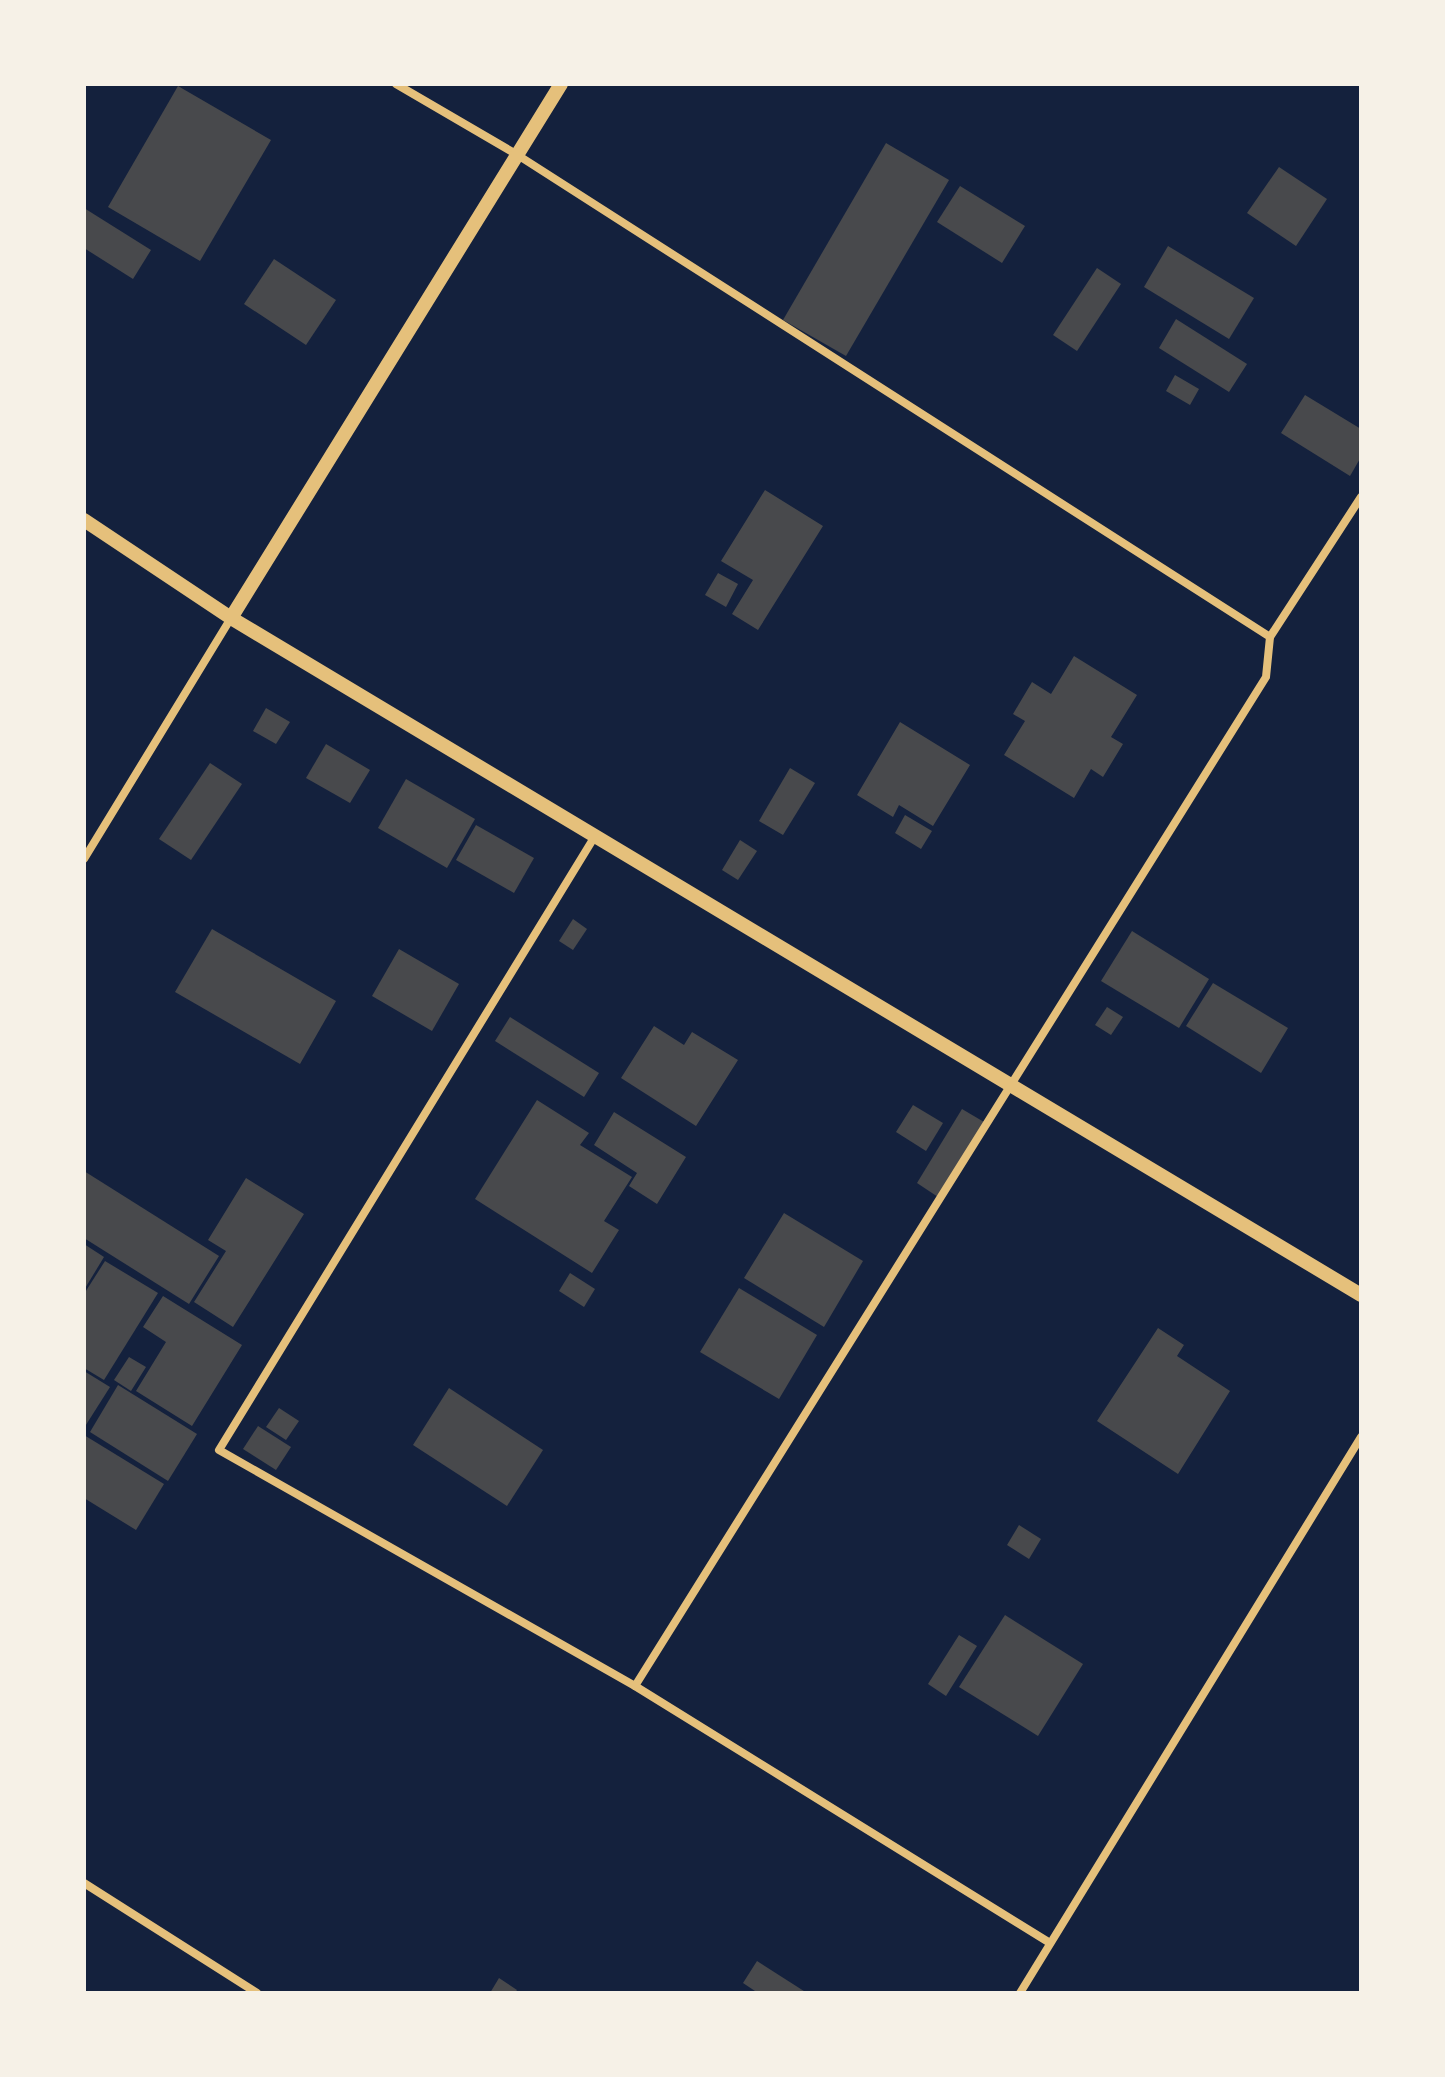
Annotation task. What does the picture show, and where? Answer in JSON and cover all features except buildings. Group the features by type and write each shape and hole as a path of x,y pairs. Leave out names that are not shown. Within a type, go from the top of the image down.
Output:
{"street":[{"path":"396,84 516,154 1270,637"},
{"path":"84,859 561,84"},
{"path":"635,1686 1266,677 1270,637 1361,497"},
{"path":"84,520 231,618 1361,1295"},
{"path":"595,836 219,1450 635,1686 1050,1943"},
{"path":"1020,1993 1361,1437"},
{"path":"84,1883 257,1993"}]}
